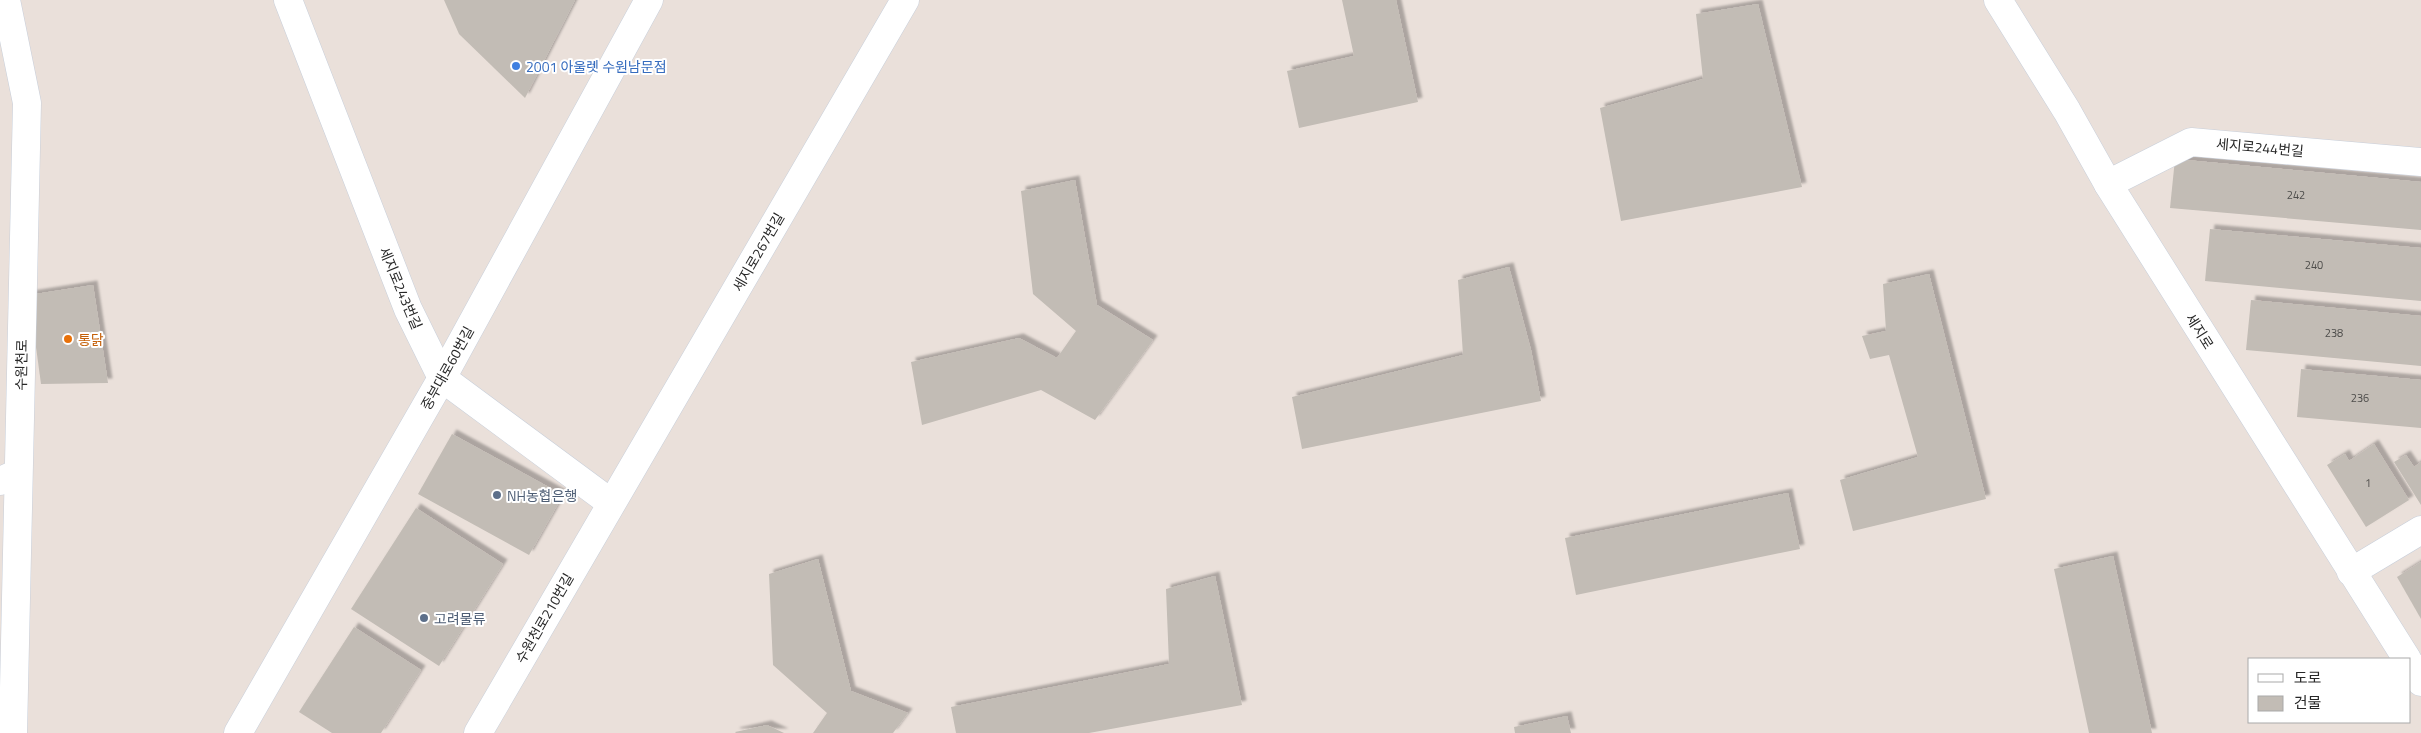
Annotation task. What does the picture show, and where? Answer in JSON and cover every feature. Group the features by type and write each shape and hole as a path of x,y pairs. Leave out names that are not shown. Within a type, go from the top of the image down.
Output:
{"street":[{"name":"수원천로","path":"6,0 27,103 9,477 13,733"},
{"name":"세지로243번길","path":"288,0 408,309 442,378 611,503"},
{"name":"중부대로60번길","path":"238,733 442,378 648,0"},
{"name":"세지로267번길","path":"611,503 906,0"},
{"name":"세지로","path":"1998,0 2067,111 2108,184 2406,658"},
{"name":"세지로244번길","path":"2108,184 2191,142 2421,162"},
{"name":"수원천로210번길","path":"478,733 611,503"},
{"path":"2351,572 2421,530"},
{"path":"2411,666 2421,682"}],"building":[{"name":"2001 아울렛 수원남문점","path":"444,0 575,0 525,98 459,34"},
{"path":"1342,0 1396,0 1418,102 1299,128 1287,71 1354,56"},
{"path":"1758,4 1802,187 1621,221 1600,108 1703,79 1696,14"},
{"path":"2175,159 2421,182 2421,230 2170,208"},
{"path":"1075,180 1097,305 1153,340 1095,420 1041,390 922,425 911,362 1019,338 1057,358 1076,331 1033,294 1021,191"},
{"path":"2210,229 2421,248 2421,301 2205,281"},
{"path":"1509,267 1531,350 1541,401 1302,449 1292,397 1463,355 1458,280"},
{"path":"1929,274 1986,499 1853,531 1840,480 1918,457 1889,355 1870,359 1862,336 1886,331 1883,284"},
{"name":"통닭","path":"93,285 108,383 41,384 29,295"},
{"path":"2251,300 2421,316 2421,366 2246,350"},
{"path":"2301,369 2421,380 2421,428 2297,417"},
{"path":"452,434 563,495 529,555 418,494"},
{"path":"2374,444 2409,500 2366,527 2327,465 2345,454 2349,461"},
{"path":"2406,455 2414,467 2421,462 2421,505 2394,462"},
{"path":"1788,493 1800,549 1576,595 1565,538"},
{"path":"416,508 503,564 439,666 351,609"},
{"path":"2113,556 2152,733 2089,733 2054,569"},
{"path":"818,559 851,691 908,713 893,733 813,733 827,713 773,665 769,574"},
{"path":"2421,562 2421,619 2397,577"},
{"path":"1215,576 1242,705 1089,733 956,733 951,707 1169,664 1166,589"},
{"path":"354,627 421,670 381,733 332,733 299,712"},
{"path":"1567,716 1571,733 1515,733 1514,727"},
{"path":"767,725 784,733 735,732"}],"place":[{"name":"2001 아울렛 수원남문점","path":"516,66"},
{"name":"통닭","path":"68,339"},
{"name":"NH농협은행","path":"497,495"},
{"name":"고려물류","path":"424,618"}]}
